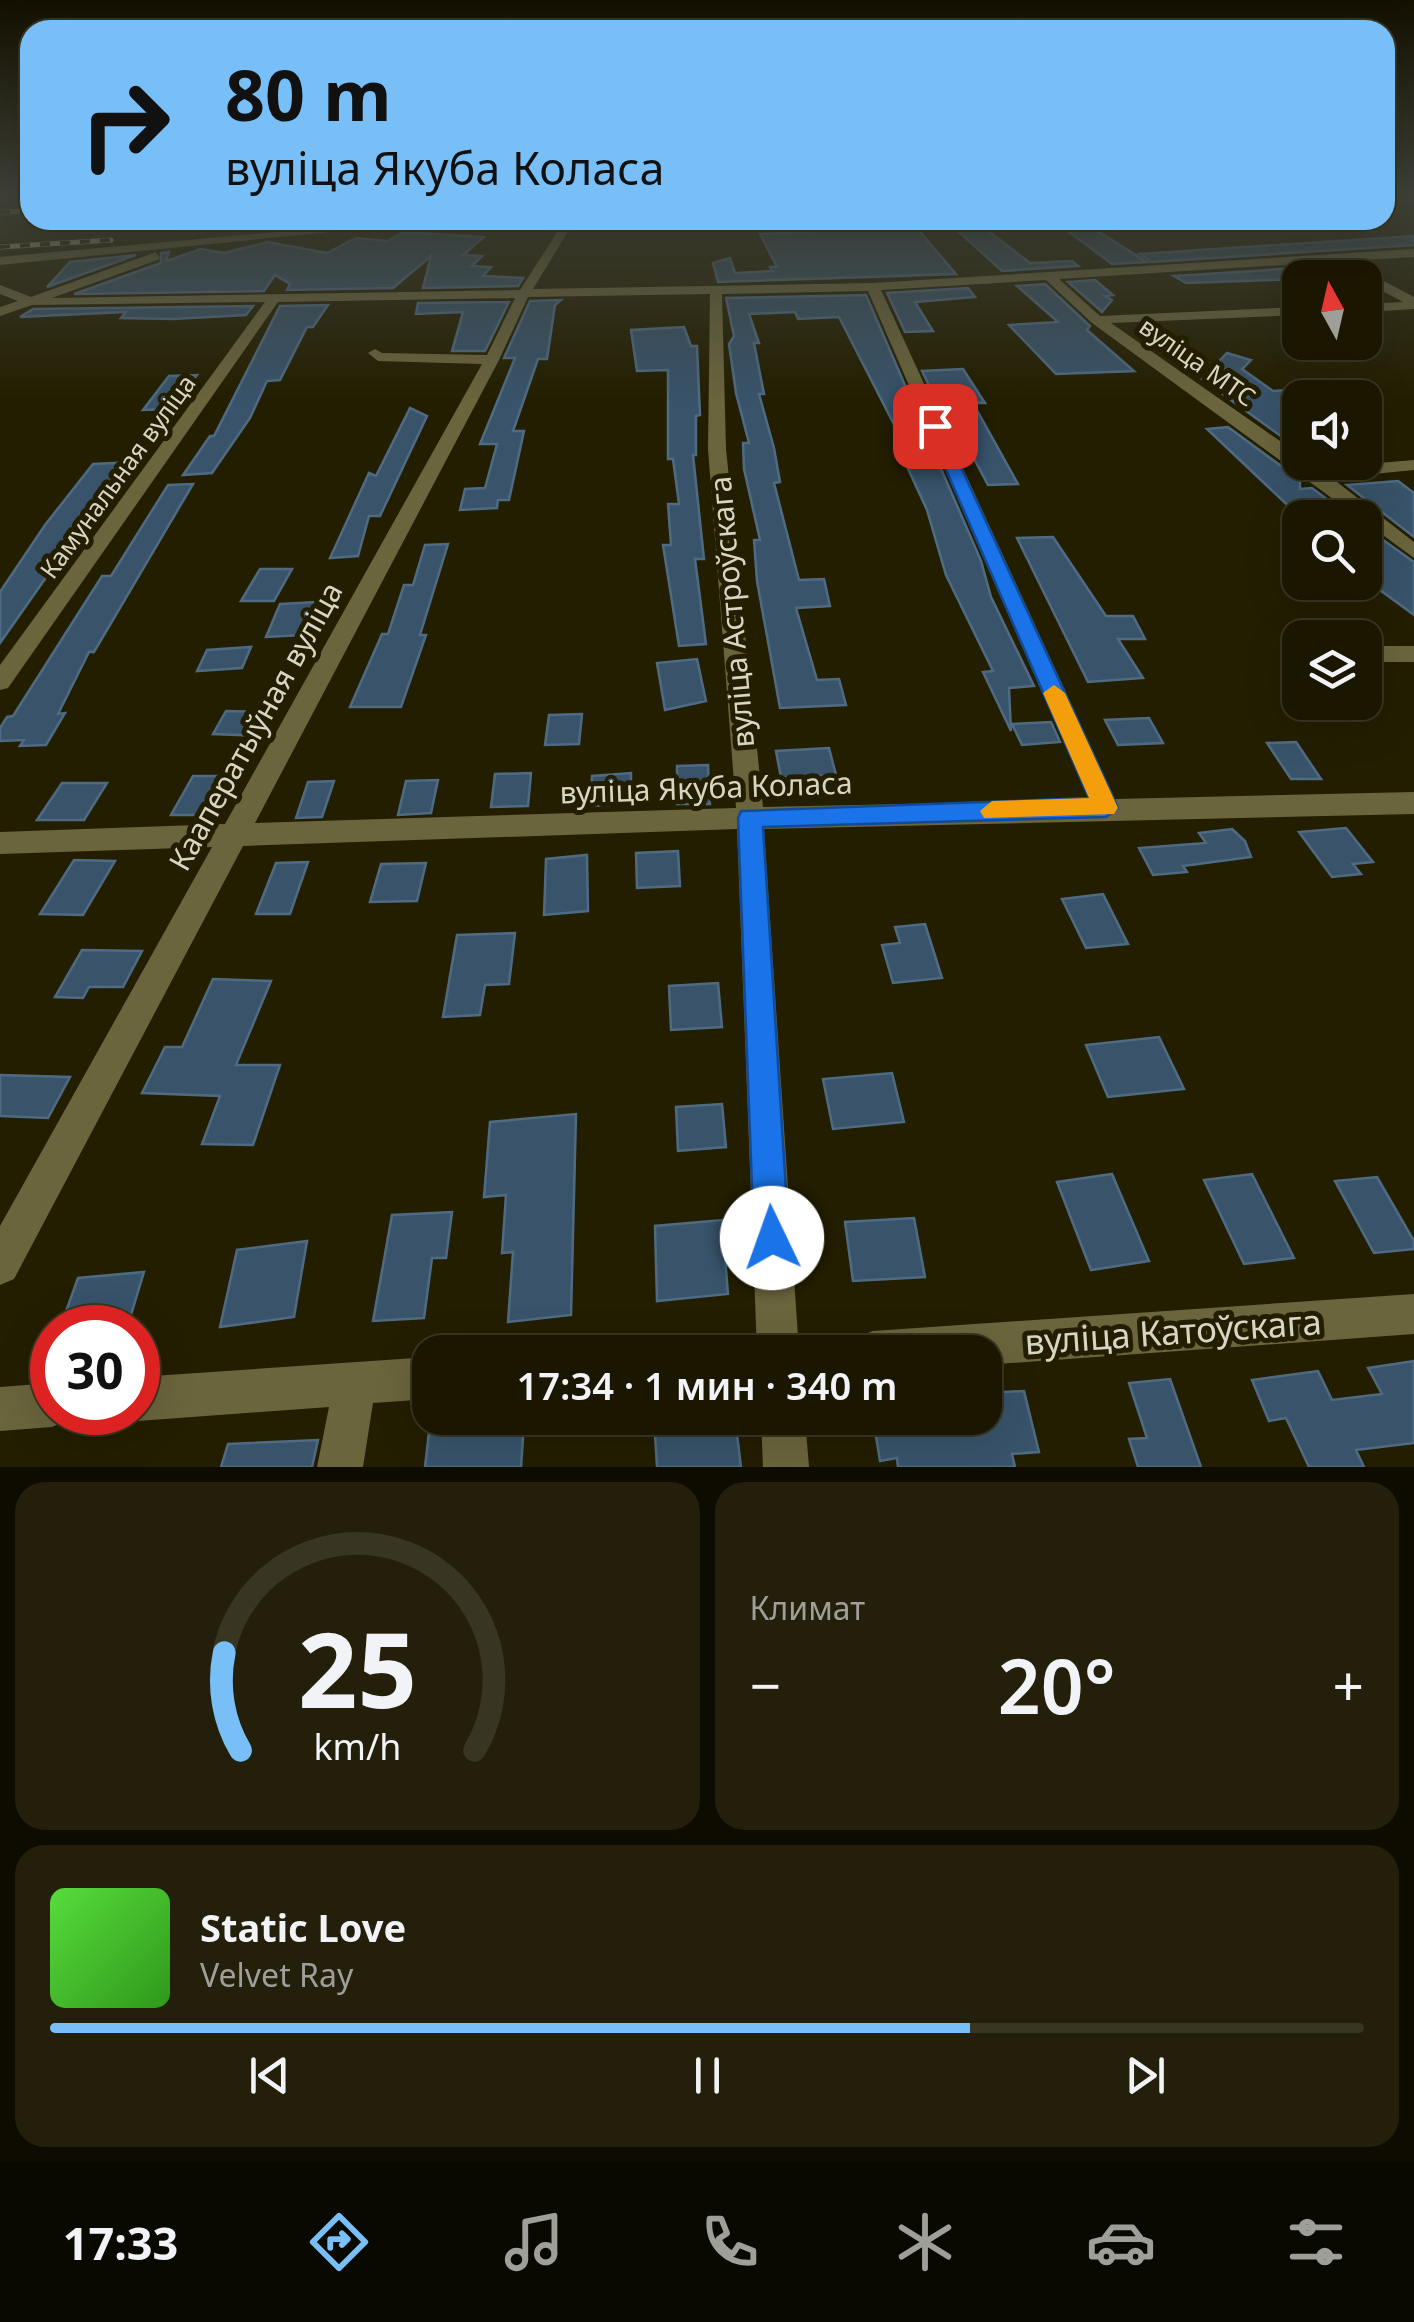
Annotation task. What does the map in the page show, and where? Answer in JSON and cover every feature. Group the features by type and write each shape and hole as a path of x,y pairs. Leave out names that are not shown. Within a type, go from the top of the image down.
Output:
{"street":[{"path":"23,265 0,288 30,301 522,296 872,287 1242,265"},
{"path":"0,312 129,265"},
{"name":"Кааператыўная вуліца","path":"0,1265 541,265"},
{"path":"1345,265 1414,304"},
{"name":"вуліца МТС","path":"1052,279 1097,320 1282,450"},
{"path":"872,287 1106,808"},
{"name":"вуліца Астроўскага","path":"716,290 716,449 750,818 777,1335"},
{"name":"Камунальная вуліца","path":"0,682 274,299"},
{"path":"1382,307 1414,304"},
{"path":"1097,320 1282,312"},
{"path":"375,353 378,357 492,360"},
{"path":"1382,468 1414,465"},
{"name":"вуліца МТС","path":"1324,480 1414,552"},
{"path":"1382,654 1414,654"},
{"name":"вуліца Якуба Коласа","path":"0,843 750,818 1414,803"},
{"name":"вуліца Катоўскага","path":"1002,1343 1414,1314"},
{"path":"160,1397 412,1379"},
{"path":"340,1467 355,1383"},
{"path":"0,1409 30,1407"},
{"path":"783,1435 786,1467"}],"building":[{"path":"67,265 107,265 47,287"},
{"path":"154,265 420,265 393,288 287,290 290,284 275,275 264,291 74,294"},
{"path":"429,265 491,267 483,276 523,278 518,286 423,288"},
{"path":"714,265 732,265 735,273 772,271 770,267 949,265 956,274 718,282"},
{"path":"996,265 1078,266 1002,271"},
{"path":"1282,269 1282,280 1186,283 1174,276"},
{"path":"1095,280 1113,295 1105,296 1112,300 1102,312 1068,282"},
{"path":"1045,284 1090,326 1087,330 1134,371 1056,374 1009,325 1058,322 1017,286"},
{"path":"968,288 975,297 915,302 933,331 905,332 887,293"},
{"path":"866,295 981,561 991,597 1034,686 1009,688 1011,731 983,672 993,671 946,575 927,510 899,449 906,448 839,317 798,319 795,312 749,314 759,343 754,343 764,394 759,394 780,482 774,483 799,580 824,579 830,606 796,608 817,680 839,679 846,705 780,708 757,581 754,540 760,540 744,469 743,443 749,443 736,393 729,344 734,336 726,298"},
{"path":"561,300 555,305 547,359 538,359 513,431 524,431 509,500 498,500 497,508 460,510 465,489 485,488 497,444 480,444 515,358 504,358 530,301"},
{"path":"509,302 485,351 452,351 463,312 416,314 418,303"},
{"path":"328,305 313,327 307,327 280,380 267,381 250,418 212,473 183,475 210,436 214,436 280,306"},
{"path":"253,306 246,315 173,319 121,318 126,312 20,317 33,309"},
{"path":"684,327 691,346 697,346 700,415 696,416 693,455 704,559 695,559 706,644 679,646 663,545 671,545 668,504 679,504 673,459 668,459 668,370 637,371 631,330"},
{"path":"1227,353 1251,360 1242,369 1273,391 1282,390 1282,437 1202,379"},
{"path":"963,369 985,403 973,403 1018,484 988,485 947,408 941,411 922,371"},
{"path":"197,375 173,409 143,410 169,376"},
{"path":"410,408 427,416 380,516 369,516 358,556 330,558 369,473 376,476"},
{"path":"1228,427 1282,467 1282,480 1300,480 1300,489 1312,488 1328,500 1282,500 1207,429"},
{"path":"137,462 87,519 0,643 0,592 45,525 93,464"},
{"path":"1398,481 1414,493 1414,537 1382,512 1382,500 1366,500 1347,485"},
{"path":"193,484 94,652 89,652 58,714 65,713 46,745 20,746 24,740 0,741 0,728 7,717 13,716 102,576 111,576 168,485"},
{"path":"1053,537 1106,616 1133,616 1145,639 1118,639 1143,678 1088,682 1017,538"},
{"path":"1382,539 1414,562 1414,615 1382,592"},
{"path":"448,544 420,635 426,635 401,707 350,707 382,634 388,634 404,585 413,585 425,545"},
{"path":"260,569 292,569 274,601 241,601"},
{"path":"316,602 303,635 266,637 280,604"},
{"path":"251,647 242,668 197,671 207,650"},
{"path":"697,659 706,701 665,710 657,663"},
{"path":"226,711 273,712 261,736 213,734"},
{"path":"582,714 579,744 545,745 549,715"},
{"path":"1149,718 1163,743 1118,745 1105,720"},
{"path":"1051,722 1060,742 1022,745 1012,724"},
{"path":"1296,742 1321,779 1291,779 1267,743"},
{"path":"829,748 836,775 781,778 776,751"},
{"path":"708,765 710,804 677,804 677,766"},
{"path":"531,773 528,806 491,807 495,774"},
{"path":"631,773 631,804 591,806 592,776"},
{"path":"193,776 231,776 211,815 171,815"},
{"path":"438,780 431,813 398,815 406,781"},
{"path":"334,781 322,817 296,818 308,782"},
{"path":"62,783 107,783 84,820 37,820"},
{"path":"1346,828 1373,862 1353,864 1361,874 1332,877 1299,832"},
{"path":"1232,829 1245,841 1251,857 1183,866 1187,872 1153,875 1139,848 1206,843 1199,833"},
{"path":"678,851 680,886 637,888 636,853"},
{"path":"587,855 588,911 544,915 546,859"},
{"path":"74,860 115,861 83,915 40,914"},
{"path":"308,862 290,914 256,914 276,863"},
{"path":"426,863 417,901 370,902 381,864"},
{"path":"1103,894 1128,944 1086,948 1062,899"},
{"path":"925,924 942,978 893,983 882,945 900,943 895,927"},
{"path":"515,933 509,984 485,985 480,1015 443,1017 457,935"},
{"path":"82,950 142,951 123,987 89,987 83,998 55,997"},
{"path":"213,979 271,981 236,1065 280,1065 253,1145 202,1144 220,1096 142,1093 165,1047 182,1047"},
{"path":"718,983 722,1027 671,1030 669,986"},
{"path":"1159,1037 1184,1089 1108,1097 1086,1045"},
{"path":"892,1073 904,1122 833,1129 823,1079"},
{"path":"0,1075 70,1077 48,1118 0,1116"},
{"path":"722,1104 726,1147 678,1151 676,1107"},
{"path":"576,1114 571,1315 508,1322 513,1252 502,1253 506,1195 484,1197 490,1122"},
{"path":"1112,1174 1149,1261 1091,1270 1057,1182"},
{"path":"1252,1174 1294,1258 1244,1264 1204,1180"},
{"path":"1377,1177 1414,1241 1414,1249 1374,1253 1335,1181"},
{"path":"452,1212 446,1258 432,1258 424,1318 373,1321 392,1215"},
{"path":"914,1218 925,1277 853,1281 845,1222"},
{"path":"722,1220 728,1294 657,1301 655,1226"},
{"path":"307,1241 294,1317 220,1327 237,1250"},
{"path":"144,1272 134,1305 68,1305 78,1278"},
{"path":"1414,1361 1414,1443 1356,1450 1364,1467 1309,1467 1286,1418 1269,1421 1252,1380 1318,1371 1332,1400 1382,1394 1368,1368"},
{"path":"1170,1379 1201,1467 1138,1467 1129,1439 1147,1438 1129,1383"},
{"path":"1024,1391 1039,1452 1012,1454 1015,1467 898,1467 897,1458 880,1461 876,1435 1002,1435 1002,1392"},
{"path":"429,1435 523,1435 521,1467 425,1467"},
{"path":"655,1435 737,1435 741,1467 657,1467"},
{"path":"318,1440 312,1467 221,1467 228,1444"}],"slow traffic":[{"path":"992,811 1106,808 1054,693"}],"route":[{"path":"772,1238 750,818 1106,808 935,426"}]}
